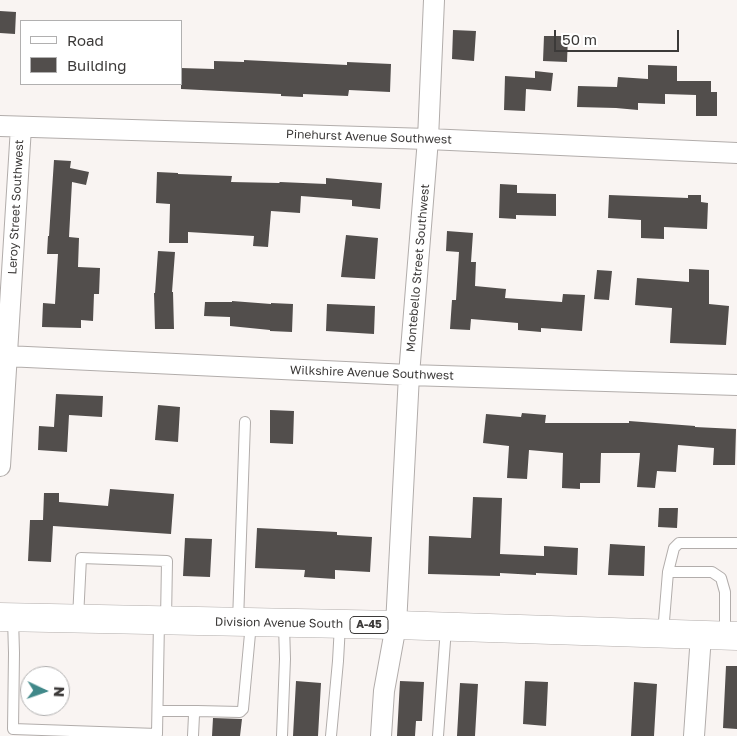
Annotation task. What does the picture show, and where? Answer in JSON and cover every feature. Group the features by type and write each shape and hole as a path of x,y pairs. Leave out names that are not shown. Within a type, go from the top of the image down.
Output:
{"main road":[{"name":"Division Avenue South","path":"6,617 396,625 721,635"}],"street":[{"name":"Montebello Street Southwest","path":"381,736 384,691 396,625 409,375 428,139 434,0"},
{"name":"Pinehurst Avenue Southwest","path":"0,126 428,139 737,153"},
{"name":"Leroy Street Southwest","path":"0,466 6,356 4,318 6,253 21,127"},
{"name":"Wilkshire Avenue Southwest","path":"6,356 409,375 737,385"},
{"path":"694,736 721,635"}],"lane":[{"path":"158,711 240,712 243,709 245,422"},
{"path":"663,634 668,572 674,548 679,543 737,543"},
{"path":"6,617 14,653 13,729 157,734 162,620 167,561 80,558 78,619"},
{"path":"668,572 712,572 721,578 725,592 721,635"},
{"path":"282,736 285,659 284,623"},
{"path":"331,736 340,624"},
{"path":"438,736 446,627"},
{"path":"193,736 194,715 197,711"}],"building":[{"path":"0,11 16,12 15,34 0,33"},
{"path":"453,30 476,31 474,61 452,59"},
{"path":"544,36 568,36 567,62 543,61"},
{"path":"244,60 347,65 347,62 391,64 390,92 349,90 348,96 303,94 303,97 281,96 281,94 181,89 182,68 214,69 214,61 244,62"},
{"path":"648,65 677,66 677,81 711,81 711,92 717,92 717,116 696,116 696,95 665,94 665,104 638,103 638,110 577,107 578,86 617,87 618,77 648,79"},
{"path":"535,71 553,73 551,91 526,89 525,111 504,110 505,76 535,78"},
{"path":"54,160 71,161 70,168 89,172 86,185 72,182 69,237 79,238 78,267 100,268 99,294 94,294 93,321 81,320 81,328 42,327 43,303 55,304 58,254 47,254"},
{"path":"157,172 232,176 231,182 326,184 326,178 382,183 380,209 352,206 352,200 301,196 300,213 271,211 268,247 253,246 254,236 188,232 188,243 169,243 170,204 156,203"},
{"path":"500,184 517,185 517,193 556,194 556,216 516,215 516,219 499,218"},
{"path":"609,195 688,198 688,195 701,195 701,202 708,203 707,229 664,227 664,239 641,238 641,220 608,218"},
{"path":"447,231 473,233 471,262 476,262 475,286 506,289 505,298 562,302 563,294 585,295 582,331 541,328 541,332 518,330 518,323 471,319 470,330 450,329 452,300 456,300 459,252 446,251"},
{"path":"346,235 378,238 375,279 341,277"},
{"path":"158,251 175,252 172,292 174,329 155,329 154,293"},
{"path":"689,269 709,270 709,304 729,306 726,345 670,343 672,308 635,305 637,278 689,282"},
{"path":"597,270 612,271 609,300 594,299"},
{"path":"232,301 293,304 292,332 230,326 230,317 204,316 205,302"},
{"path":"327,304 375,306 374,334 326,331"},
{"path":"56,394 103,396 102,417 69,415 67,452 38,450 39,426 54,427"},
{"path":"158,405 180,407 178,442 155,440"},
{"path":"270,410 294,411 293,444 270,443"},
{"path":"522,413 546,415 545,423 629,423 629,421 736,429 735,465 713,465 714,448 678,445 676,472 657,471 655,488 637,487 640,453 601,453 600,483 580,483 580,489 562,488 563,453 529,450 527,479 507,478 509,446 483,443 486,414 521,417"},
{"path":"110,489 174,494 171,534 53,526 51,562 28,561 30,520 43,520 44,493 59,493 59,502 108,506"},
{"path":"473,497 502,498 500,554 544,556 544,546 578,548 577,575 536,573 536,575 500,573 500,576 428,574 429,536 471,538"},
{"path":"659,508 678,508 677,528 658,527"},
{"path":"257,528 337,532 337,535 372,537 370,572 335,570 335,579 304,577 305,570 255,568"},
{"path":"185,538 212,539 210,577 183,576"},
{"path":"610,544 645,546 644,576 608,575"},
{"path":"726,666 737,666 737,729 723,728"},
{"path":"296,681 321,683 318,736 293,736"},
{"path":"400,681 424,682 422,721 416,721 415,736 397,736"},
{"path":"525,681 548,682 546,726 523,724"},
{"path":"634,682 657,684 654,736 631,736"},
{"path":"460,683 478,684 475,736 457,736"},
{"path":"213,718 242,719 240,736 212,736"}]}
